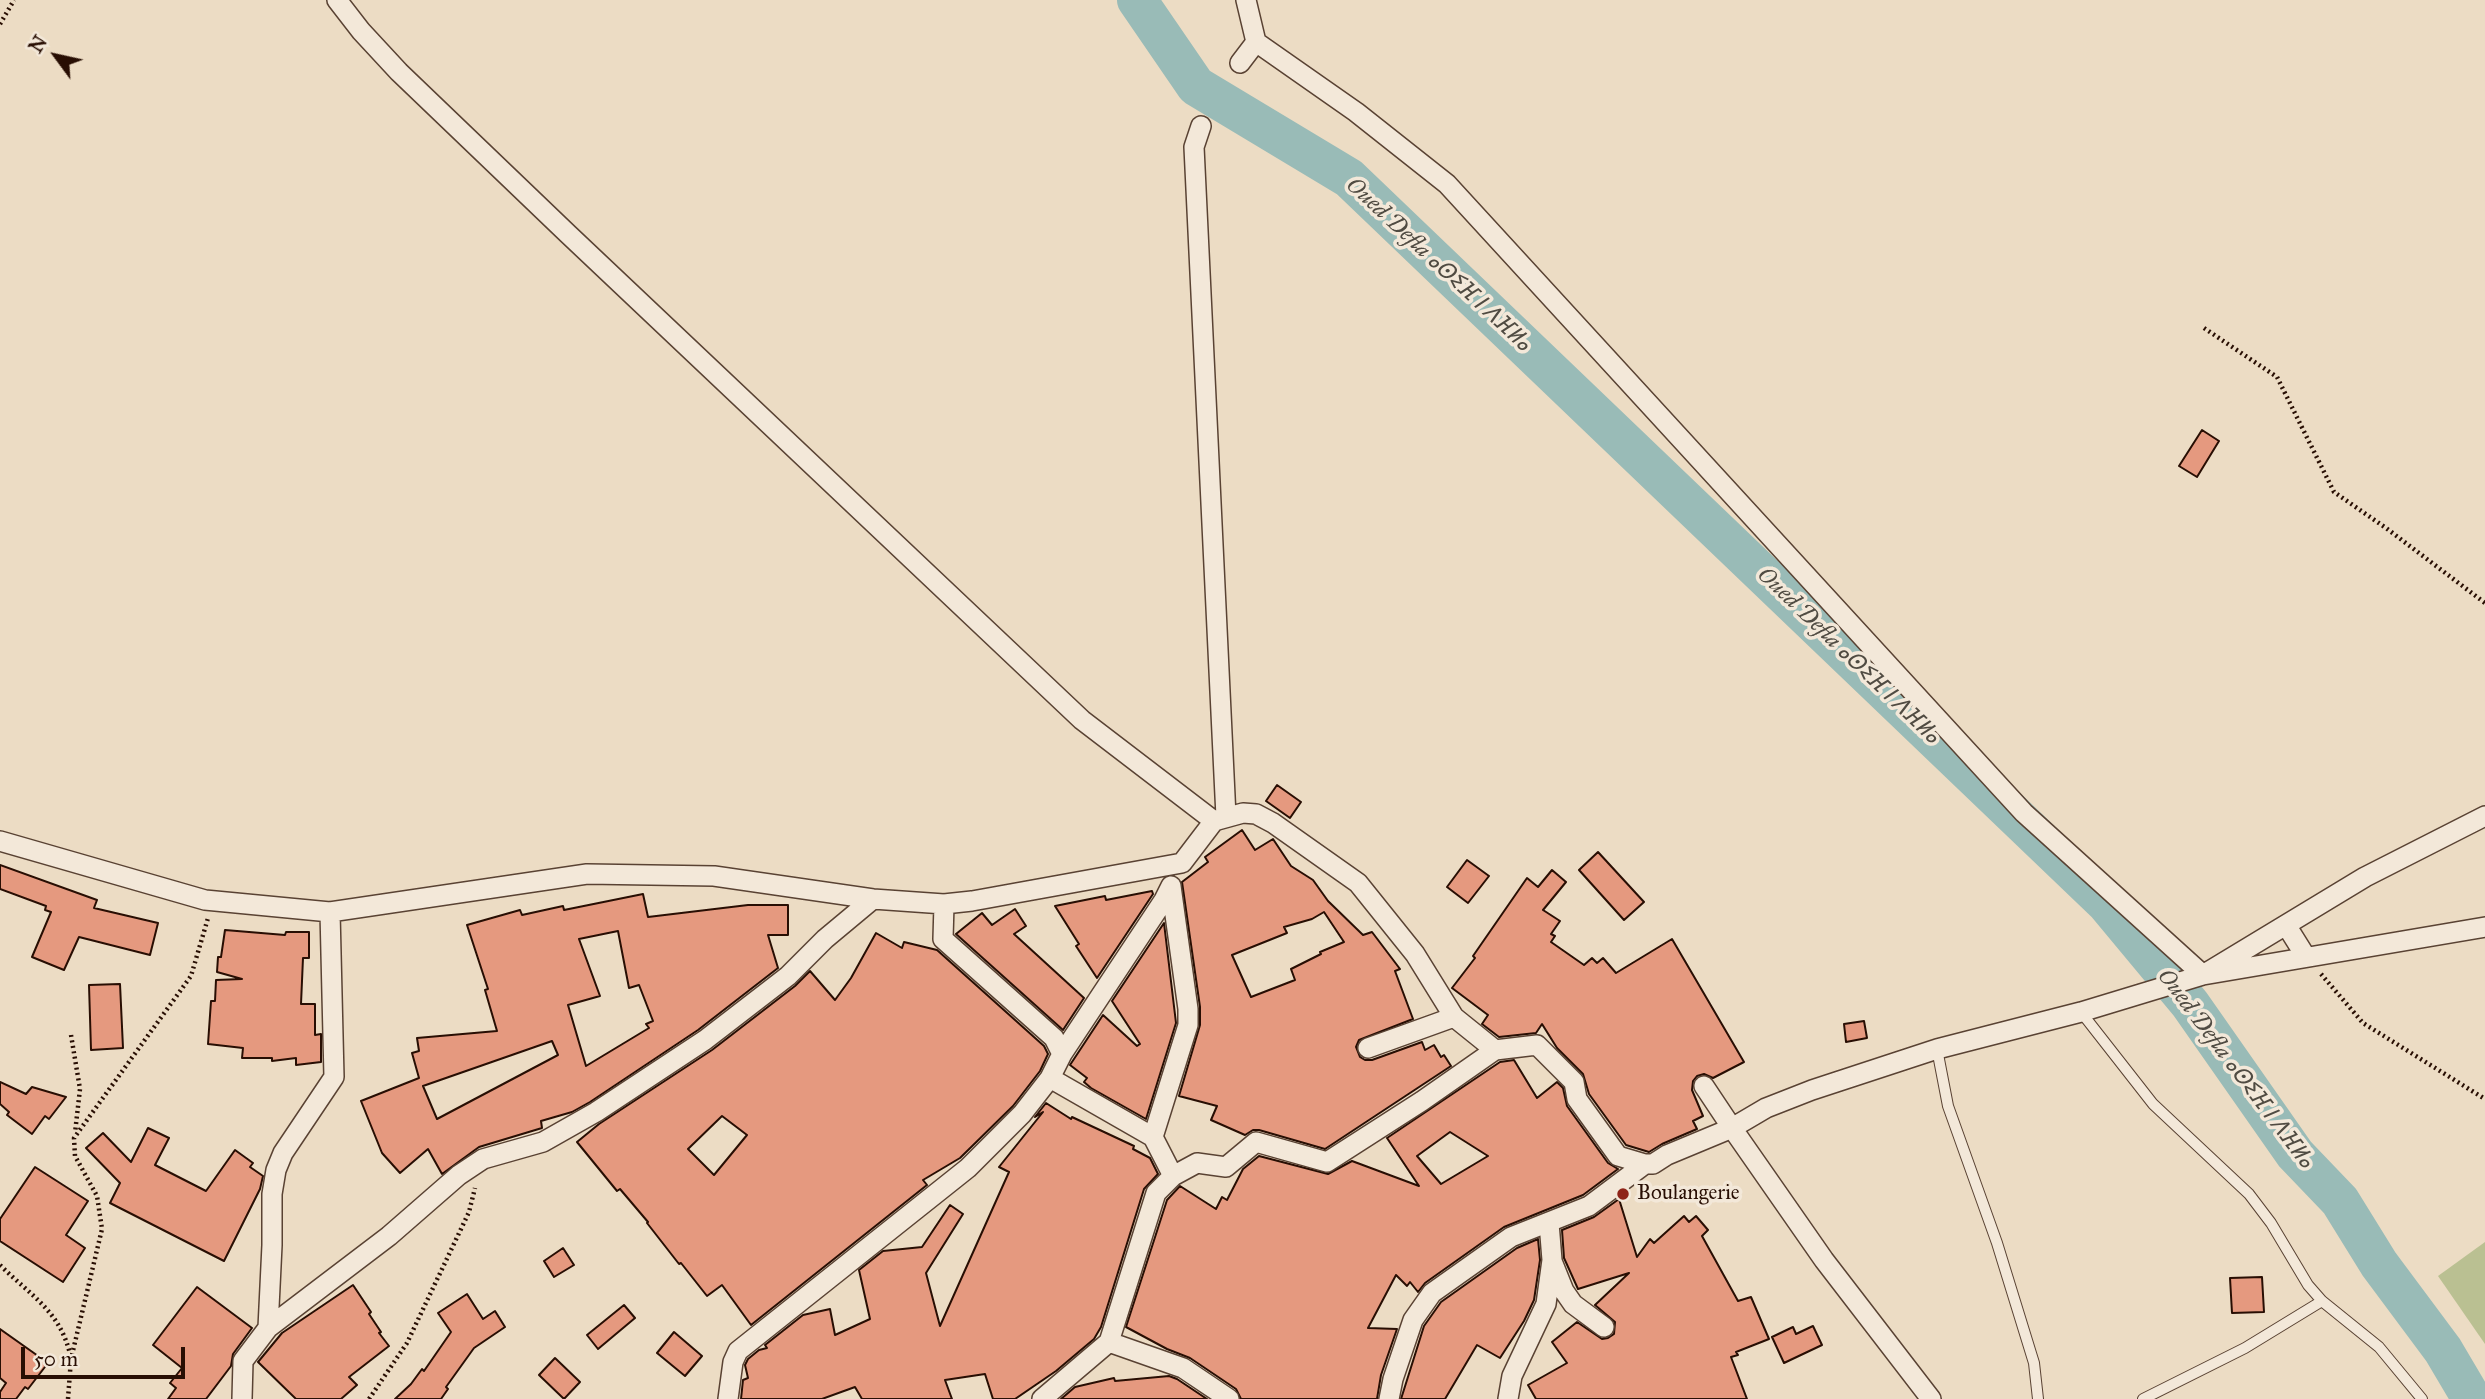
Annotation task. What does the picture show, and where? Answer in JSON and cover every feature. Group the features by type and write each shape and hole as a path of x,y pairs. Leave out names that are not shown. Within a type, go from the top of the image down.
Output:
{"street":[{"path":"337,0 399,72 1072,710 1220,819"},
{"path":"1246,0 1256,42 1356,112 1447,184 2024,813 2202,975"},
{"path":"1240,63 1256,42"},
{"path":"1201,126 1194,147 1220,819"},
{"path":"728,1399 733,1362 738,1351 968,1168 1023,1114 1050,1078 1062,1054 1164,900 1182,863 1220,819 1243,813 1256,814 1273,822 1358,883 1415,954 1454,1017 1495,1050"},
{"path":"2202,975 2365,877 2485,816"},
{"path":"0,841 213,901 330,912 587,874 714,876 873,899 944,904 1182,863"},
{"path":"1153,1137 1188,1025 1171,886"},
{"path":"243,1399 243,1361 268,1328 389,1236 459,1175 483,1159 543,1142 596,1112 694,1047 748,1009 788,976 825,939 873,899"},
{"path":"944,904 943,939 1054,1038 1062,1054"},
{"path":"268,1328 272,1194 276,1170 283,1153 334,1077 330,912"},
{"path":"2286,925 2306,957"},
{"path":"1042,1399 1109,1342 1156,1193 1172,1176 1197,1163 1226,1167 1256,1142 1327,1161 1422,1101 1495,1050 1537,1045 1574,1082 1577,1099 1618,1156 1653,1164 1667,1155 1732,1128 1766,1108 1937,1049 2088,1010 2202,975 2485,927"},
{"path":"1368,1048 1454,1017"},
{"path":"1050,1078 1153,1137 1172,1176"},
{"path":"1704,1086 1824,1260 1931,1399"},
{"path":"1389,1399 1392,1379 1413,1320 1432,1293 1511,1237 1589,1206 1645,1164"},
{"path":"1508,1399 1512,1376 1546,1304 1552,1260 1549,1223"},
{"path":"1552,1260 1564,1291 1573,1304 1604,1327"},
{"path":"1109,1342 1182,1368 1229,1399"}],"lane":[{"path":"2088,1010 2154,1104 2249,1194 2271,1223 2308,1285 2379,1347 2422,1399"},
{"path":"1937,1049 1948,1105 1997,1243 2034,1363 2038,1399"},
{"path":"2143,1399 2245,1348 2322,1300"}],"path":[{"path":"0,24 14,0"},
{"path":"2204,328 2277,377 2334,492 2485,603"},
{"path":"74,1138 191,976 213,901"},
{"path":"2306,957 2363,1023 2485,1099"},
{"path":"68,1399 71,1359 102,1229 97,1196 75,1156 74,1138 80,1089 71,1035"},
{"path":"369,1399 407,1343 469,1212 483,1159"},
{"path":"0,1265 55,1316 66,1335 71,1359"}],"green space":[{"path":"2485,1242 2485,1344 2438,1276"}],"building":[{"path":"2202,430 2219,441 2197,477 2179,466"},
{"path":"1277,785 1301,802 1290,818 1266,801"},
{"path":"1242,830 1255,850 1273,839 1291,866 1313,880 1328,901 1363,935 1372,932 1400,969 1395,971 1413,1019 1359,1040 1356,1047 1360,1057 1372,1060 1422,1042 1425,1050 1434,1045 1441,1057 1444,1055 1451,1066 1325,1149 1259,1130 1245,1135 1211,1120 1217,1106 1179,1096 1200,1025 1200,1007 1182,882 1208,862 1205,857","holes":["1324,912 1344,942 1291,969 1295,980 1251,997 1232,955 1287,933 1284,927 1312,919"]},
{"path":"1598,852 1644,902 1624,920 1579,870"},
{"path":"1467,860 1489,876 1468,903 1447,887"},
{"path":"0,865 97,900 94,908 158,923 150,955 79,937 64,970 32,957 51,912 45,910 46,906 0,889"},
{"path":"1552,870 1566,882 1543,910 1560,921 1551,934 1555,936 1551,942 1584,965 1592,958 1597,963 1603,958 1616,973 1672,939 1744,1062 1713,1078 1704,1074 1697,1076 1692,1090 1703,1116 1693,1121 1697,1129 1649,1152 1626,1145 1589,1094 1583,1074 1557,1048 1542,1024 1536,1033 1499,1037 1482,1024 1488,1015 1452,988 1475,958 1473,956 1527,878 1538,887"},
{"path":"1152,891 1153,894 1097,978 1055,906 1105,896 1106,900"},
{"path":"643,894 648,917 748,905 788,905 788,935 768,935 778,968 698,1030 590,1102 572,1112 541,1121 542,1128 479,1147 442,1174 428,1149 400,1173 382,1153 361,1101 419,1078 412,1053 419,1051 417,1038 497,1031 485,990 488,989 467,925 520,910 522,915 563,906 564,910","holes":["618,931 629,988 639,985 653,1021 646,1024 649,1028 586,1066 568,1005 600,996 579,939","552,1041 558,1055 437,1119 423,1086"]},
{"path":"1015,909 1026,926 1014,934 1084,998 1063,1030 956,934 982,913 992,925"},
{"path":"1164,923 1176,1023 1146,1119 1091,1088 1084,1082 1087,1078 1070,1065 1103,1015 1137,1046 1140,1044 1112,1001"},
{"path":"225,930 285,935 286,932 309,932 309,958 303,958 301,1004 315,1004 315,1035 321,1034 321,1062 296,1065 296,1058 272,1061 272,1058 242,1058 243,1048 208,1044 211,1001 215,1001 216,980 242,979 217,972"},
{"path":"876,933 902,948 904,942 937,950 1044,1046 1048,1054 1040,1071 1013,1106 960,1158 923,1180 927,1185 751,1325 722,1285 707,1296 648,1222 620,1189 617,1191 577,1142 599,1124 712,1050 795,986 810,971 835,1000 851,978","holes":["722,1116 747,1135 714,1175 688,1149"]},
{"path":"120,984 123,1048 91,1050 89,985"},
{"path":"1864,1021 1867,1038 1846,1042 1844,1024"},
{"path":"1514,1060 1537,1098 1557,1082 1563,1088 1567,1106 1608,1163 1618,1169 1583,1195 1504,1227 1425,1283 1418,1292 1410,1282 1407,1286 1396,1275 1368,1328 1397,1329 1381,1375 1377,1399 1241,1399 1236,1389 1190,1358 1126,1327 1167,1200 1180,1186 1216,1209 1222,1197 1227,1200 1243,1169 1259,1156 1328,1174 1352,1161 1419,1186 1387,1138 1500,1062","holes":["1450,1132 1488,1156 1441,1184 1417,1156"]},
{"path":"0,1082 26,1094 32,1087 66,1097 49,1119 45,1116 32,1134 7,1115 9,1112 0,1104"},
{"path":"1046,1103 1071,1119 1072,1117 1134,1146 1133,1149 1150,1158 1158,1174 1144,1189 1101,1327 1094,1339 1056,1371 1015,1399 993,1399 985,1374 945,1380 952,1399 862,1399 855,1387 822,1399 741,1399 743,1380 748,1378 745,1365 748,1359 759,1350 767,1348 765,1345 803,1315 830,1309 835,1335 870,1319 859,1270 883,1251 922,1247 950,1205 963,1214 926,1273 940,1326 1009,1172 999,1167 1043,1112 1035,1117"},
{"path":"148,1128 169,1138 155,1165 206,1191 235,1150 253,1163 250,1167 263,1176 260,1189 224,1261 110,1203 120,1183 86,1148 103,1133 131,1162"},
{"path":"35,1167 88,1201 66,1235 85,1248 63,1282 0,1241 0,1219"},
{"path":"1619,1199 1637,1257 1650,1239 1654,1243 1684,1216 1689,1222 1696,1216 1708,1230 1702,1236 1738,1301 1751,1297 1769,1339 1736,1352 1738,1355 1731,1357 1747,1399 1536,1399 1528,1385 1567,1363 1552,1342 1577,1322 1602,1339 1614,1334 1615,1322 1595,1305 1629,1273 1578,1289 1564,1258 1562,1230 1594,1217"},
{"path":"1538,1239 1540,1260 1534,1300 1500,1358 1477,1345 1445,1399 1401,1399 1424,1326 1441,1302 1517,1248"},
{"path":"563,1248 574,1265 554,1277 544,1261"},
{"path":"2262,1277 2264,1312 2232,1313 2230,1278"},
{"path":"353,1285 389,1346 349,1377 357,1385 341,1399 296,1399 258,1362 282,1333"},
{"path":"197,1287 252,1328 233,1354 231,1366 206,1399 168,1399 176,1388 170,1383 182,1368 153,1345"},
{"path":"467,1294 483,1319 495,1311 505,1327 474,1348 446,1387 448,1389 441,1399 395,1399 422,1369 424,1371 451,1332 438,1313"},
{"path":"624,1305 635,1318 598,1349 587,1335"},
{"path":"1813,1326 1822,1345 1784,1363 1772,1337 1793,1327 1796,1334"},
{"path":"0,1329 48,1363 28,1389 25,1387 16,1399 0,1399 0,1392 6,1383 0,1378"},
{"path":"674,1332 702,1356 685,1376 657,1353"},
{"path":"555,1358 580,1382 564,1399 539,1375"},
{"path":"1169,1376 1207,1399 1061,1399 1075,1387 1114,1378 1115,1381"}],"waterway":[{"name":"Oued Defla ⴰⵙⵉⴼ ⵏ ⴷⴼⵍⴰ","path":"1137,0 1196,86 1349,178 2106,903 2190,1004 2295,1154 2340,1201 2379,1264 2443,1350 2472,1399"}],"place":[{"name":"Boulangerie","path":"1623,1194"}]}
